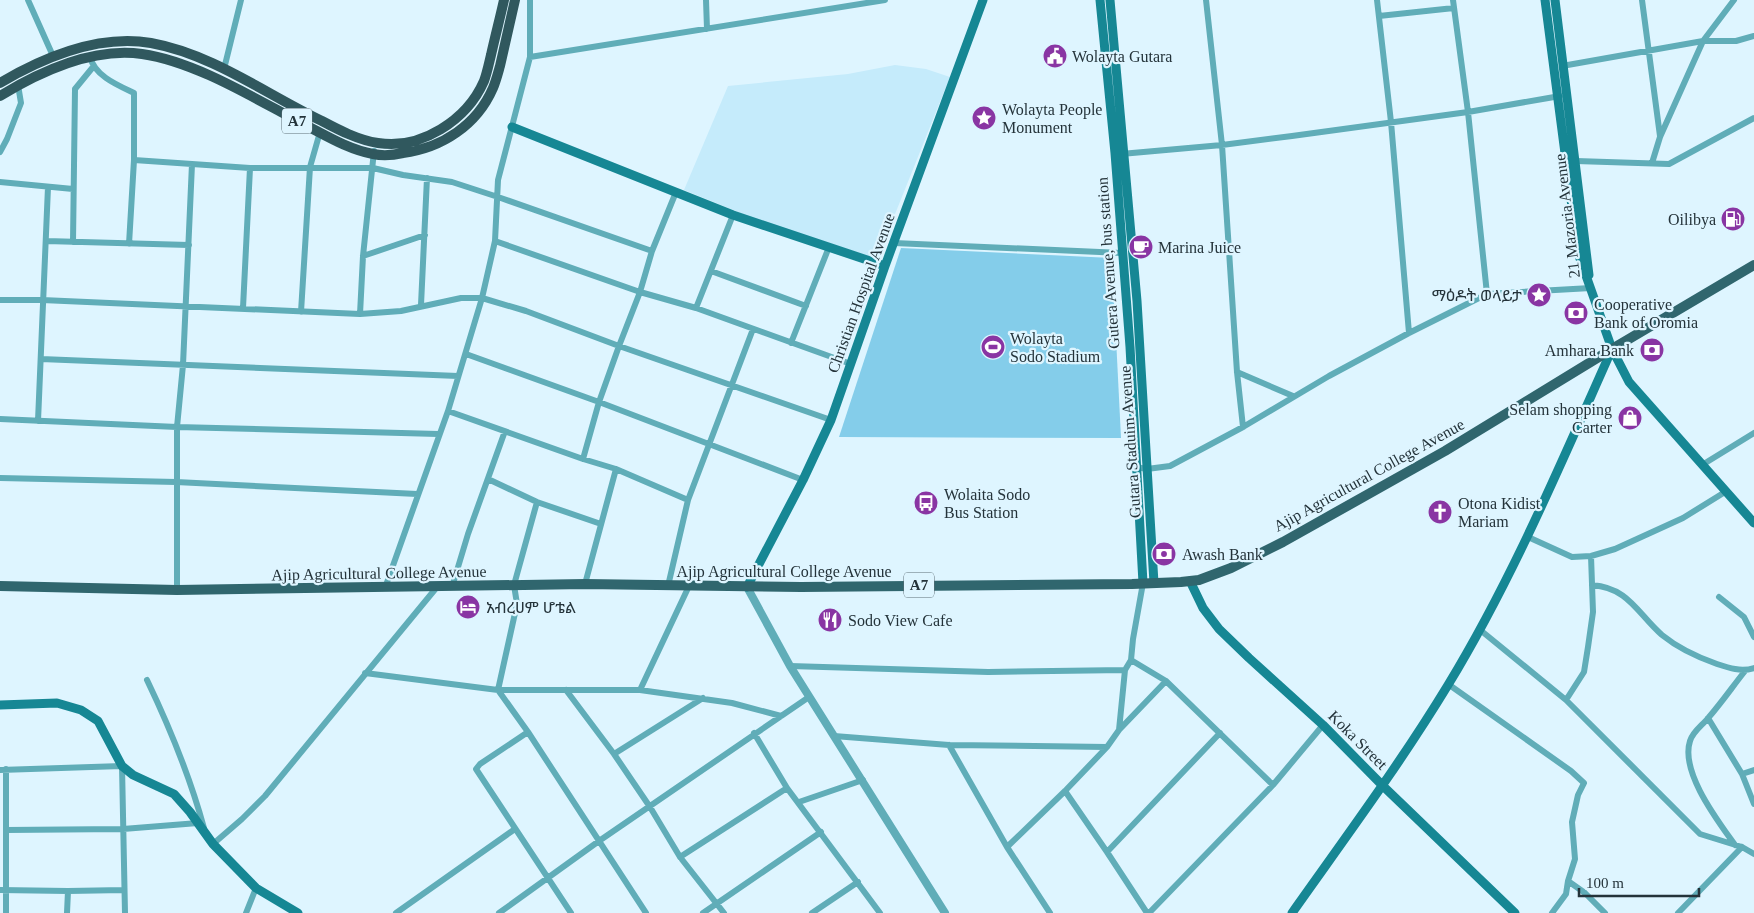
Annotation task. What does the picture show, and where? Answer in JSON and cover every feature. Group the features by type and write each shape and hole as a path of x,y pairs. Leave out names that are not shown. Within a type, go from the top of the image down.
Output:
{"highway":[{"name":"A7","path":"0,82 53,56 98,44 120,42 150,43 186,52 224,69 347,134 376,143 408,142 442,130 459,116 473,99 484,80 504,0"},
{"name":"A7","path":"0,96 18,85 60,65 92,62 121,53 134,54 172,60 202,72 345,145 374,154 393,155 430,148 457,134 472,121 486,103 494,87 515,0"}],"main road":[{"name":"Christian Hospital Avenue","path":"747,586 804,480 831,420 885,266 983,0"},
{"name":"Gutera Avenue, bus station","path":"1100,0 1120,153 1122,252 1130,347 1143,583"},
{"name":"Gutara Staduim Avenue","path":"1110,0 1120,153 1137,301 1154,583"},
{"name":"21 Mazoria Avenue","path":"1545,0 1576,161 1591,288"},
{"name":"21 Mazoria Avenue","path":"1555,0 1562,66 1562,95 1578,253 1591,288"},
{"path":"512,127 733,215 885,266"},
{"name":"Ajip Agricultural College Avenue","path":"0,586 177,590 585,584 747,586 1154,583 1199,580 1231,568 1282,542 1445,451 1754,265"},
{"path":"1591,288 1612,349 1629,382 1754,523"},
{"path":"1292,913 1383,786 1448,684 1528,537 1612,349"},
{"name":"Koka Street","path":"1190,581 1203,608 1219,629 1323,725 1383,786 1515,913"},
{"path":"0,704 57,703 81,710 98,721 122,766 133,775 174,794 213,844 256,888 298,913"}],"street":[{"path":"28,0 53,56"},
{"path":"224,69 241,0"},
{"path":"385,588 438,434 448,411 482,298 495,241 498,180 530,57 530,0"},
{"path":"706,0 707,29"},
{"path":"530,57 885,0"},
{"path":"1206,0 1222,145 1237,372 1243,427"},
{"path":"1378,0 1391,122 1409,333"},
{"path":"1453,0 1468,112 1487,294"},
{"path":"1642,0 1660,137"},
{"path":"1652,163 1660,137 1703,41 1734,0"},
{"path":"1379,16 1454,8"},
{"path":"1562,66 1703,41 1736,41 1754,36"},
{"path":"73,242 75,89 92,62 107,78 134,93 134,160 128,244"},
{"path":"0,152 21,103 18,85"},
{"path":"1120,153 1222,145 1468,112 1562,95"},
{"path":"1576,161 1669,164 1754,119"},
{"path":"301,312 310,167 320,132"},
{"path":"360,314 363,256 376,143"},
{"path":"134,160 250,168 373,168 452,182 498,196 652,251"},
{"path":"177,590 176,482 192,164"},
{"path":"243,308 250,168"},
{"path":"421,305 427,178"},
{"path":"0,182 73,189"},
{"path":"38,421 48,187"},
{"path":"583,460 599,402 618,346 640,292 652,251 676,192"},
{"path":"696,308 733,215"},
{"path":"363,256 425,235"},
{"path":"495,241 640,292 696,308 851,364"},
{"path":"46,242 189,245"},
{"path":"894,243 1122,252"},
{"path":"791,343 830,247"},
{"path":"711,271 806,306"},
{"path":"1136,467 1147,469 1170,466 1409,333 1487,294 1591,288"},
{"path":"0,300 42,300 360,314 401,310 461,298 482,298 526,311 618,346 831,420"},
{"path":"668,586 688,500 753,329"},
{"path":"466,354 804,480"},
{"path":"41,359 458,376"},
{"path":"1237,372 1293,396"},
{"path":"448,411 583,460 616,469 688,500"},
{"path":"0,419 178,427 438,434"},
{"path":"452,587 468,534 504,431"},
{"path":"1702,465 1754,433"},
{"path":"585,584 616,469"},
{"path":"0,478 176,482 418,494"},
{"path":"488,479 537,502 601,524"},
{"path":"1528,537 1572,556 1591,556 1616,549 1683,518 1725,492"},
{"path":"537,502 514,585 518,604 498,690 528,732 646,913"},
{"path":"1566,700 1584,672 1593,612 1591,556"},
{"path":"1119,730 1125,670 1131,660 1143,583"},
{"path":"1592,585 1606,586 1628,599 1663,635 1693,655 1726,667 1745,671 1754,668"},
{"path":"640,690 689,586"},
{"path":"747,586 790,666 945,913"},
{"path":"213,844 265,796 437,587"},
{"path":"1719,597 1744,617 1754,637"},
{"path":"1479,629 1566,700 1700,834 1739,846 1754,854"},
{"path":"1131,660 1166,681 1273,784"},
{"path":"790,666 988,672 1125,670"},
{"path":"1739,846 1711,813 1692,771 1688,752 1690,740 1697,729 1745,671"},
{"path":"365,673 498,690 640,690 732,703 781,716"},
{"path":"147,680 165,717 194,792 206,834"},
{"path":"1007,847 1065,791 1166,681"},
{"path":"1448,684 1571,771 1584,783 1578,794 1572,822 1575,859 1566,894 1552,913"},
{"path":"566,690 614,754 650,807 680,857 724,913"},
{"path":"499,913 754,733 809,697"},
{"path":"614,754 703,698"},
{"path":"1708,718 1742,774 1754,804"},
{"path":"1065,791 1148,913 1273,784 1323,725"},
{"path":"528,732 480,764 476,769 571,913"},
{"path":"754,733 787,788 880,913"},
{"path":"1107,852 1220,733"},
{"path":"834,736 949,745 1107,747"},
{"path":"949,745 1007,847 1050,913"},
{"path":"6,913 3,890 6,830 3,770 122,766 125,913"},
{"path":"1742,774 1754,770"},
{"path":"799,802 862,780"},
{"path":"680,857 787,788"},
{"path":"6,830 123,829 198,823"},
{"path":"396,913 515,829"},
{"path":"703,913 821,832"},
{"path":"1678,913 1739,846"},
{"path":"1568,881 1585,893 1605,913"},
{"path":"812,913 858,882"},
{"path":"246,913 256,888"},
{"path":"3,890 124,890"},
{"path":"67,913 68,891"}],"shaded area":[{"path":"895,65 926,69 950,77 877,259 748,216 684,190 728,86 848,74"},
{"name":"Wolayta Sodo Stadium","path":"901,248 1112,258 1121,438 839,437"}],"place":[{"name":"Wolayta Gutara","path":"1055,56"},
{"name":"Wolayta People Monument","path":"984,118"},
{"name":"Oilibya","path":"1733,219"},
{"name":"Marina Juice","path":"1141,247"},
{"name":"ማዕዶት ወላይታ","path":"1539,295"},
{"name":"Cooperative Bank of Oromia","path":"1576,313"},
{"name":"Wolayta Sodo Stadium","path":"993,347"},
{"name":"Amhara Bank","path":"1652,350"},
{"name":"Selam shopping Carter","path":"1630,418"},
{"name":"Wolaita Sodo Bus Station","path":"926,503"},
{"name":"Otona Kidist Mariam","path":"1440,512"},
{"name":"Awash Bank","path":"1164,554"},
{"name":"አብረሀም ሆቴል","path":"468,607"},
{"name":"Sodo View Cafe","path":"830,620"}]}
